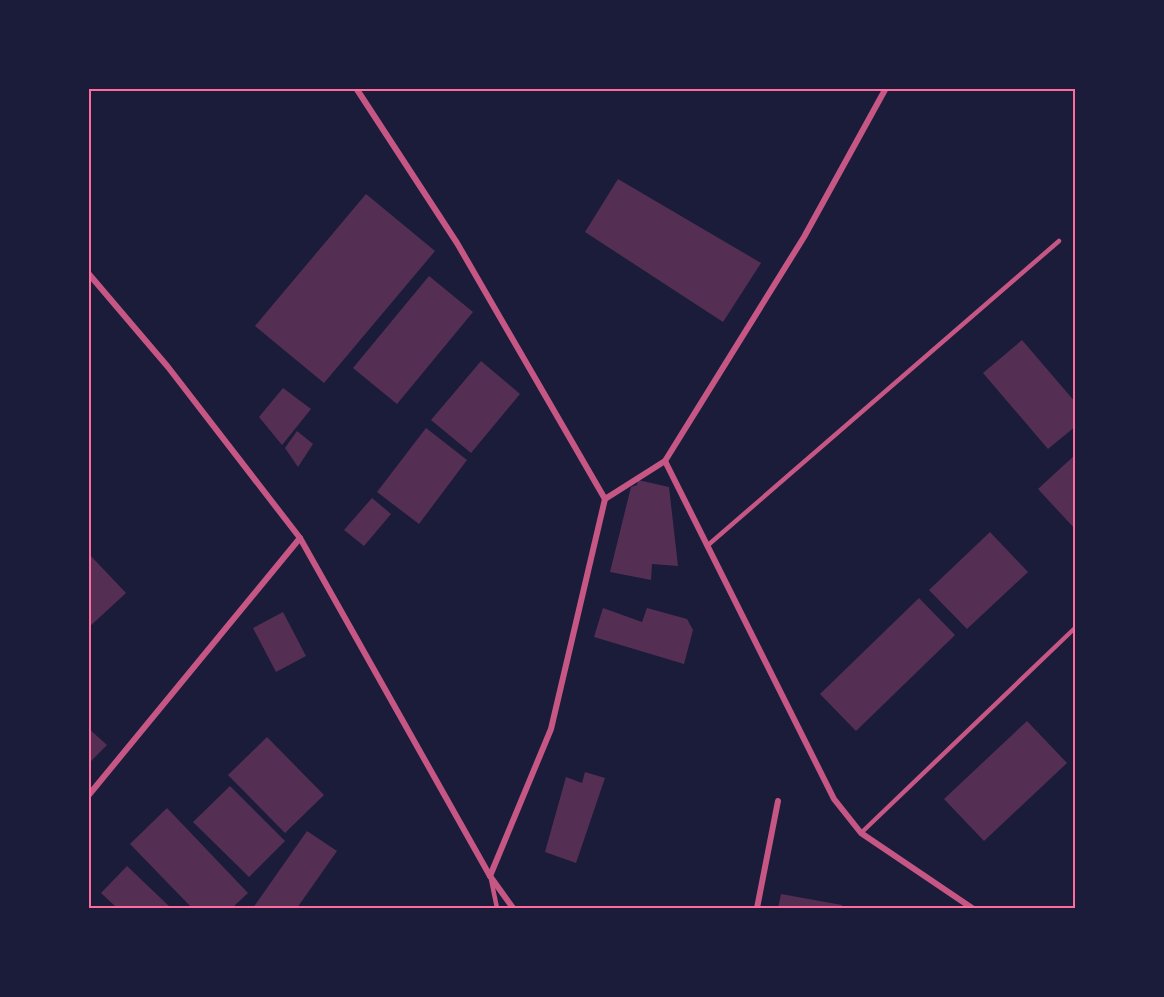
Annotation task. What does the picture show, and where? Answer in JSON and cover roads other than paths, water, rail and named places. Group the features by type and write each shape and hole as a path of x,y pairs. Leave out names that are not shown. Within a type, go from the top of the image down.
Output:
{"street":[{"path":"356,88 457,243 605,499 551,729 490,876"},
{"path":"605,499 665,461 804,237 886,88"},
{"path":"88,273 168,367 300,538 490,876 513,909"},
{"path":"665,461 834,799 861,833 972,909"},
{"path":"88,796 300,538"},
{"path":"757,909 778,801"}],"lane":[{"path":"707,546 1059,242"},
{"path":"861,833 1076,627"},
{"path":"490,876 497,909"}]}
